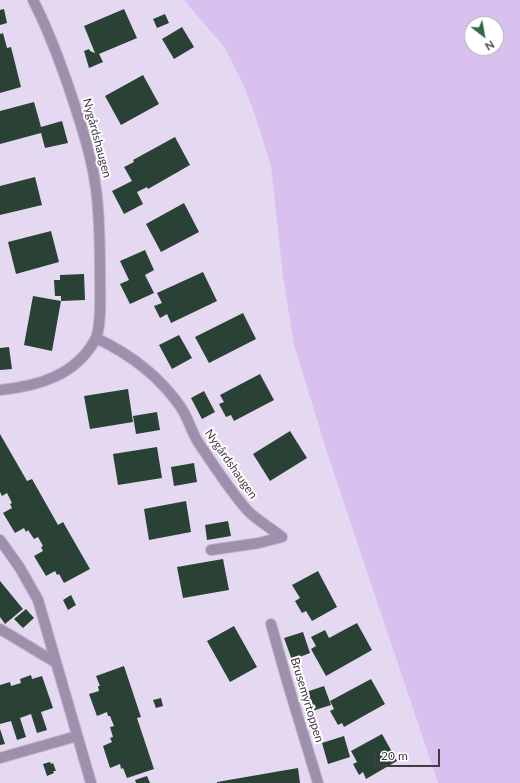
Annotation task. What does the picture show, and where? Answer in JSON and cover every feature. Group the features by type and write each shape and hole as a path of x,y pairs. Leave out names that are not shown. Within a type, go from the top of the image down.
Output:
{"street":[{"name":"Nygårdshaugen","path":"0,390 18,388 53,378 74,366 81,360 96,338 100,303 100,226 92,167 64,71 33,0"},
{"name":"Nygårdshaugen","path":"96,338 131,357 147,370 169,392 182,408 197,441 230,487 249,511 282,537 260,543 211,550"},
{"path":"0,540 20,568 38,600 91,783"},
{"name":"Brusemyrtoppen","path":"271,624 318,783"},
{"path":"0,629 55,662"},
{"path":"0,758 77,736"}],"shaded area":[{"path":"184,0 520,0 520,783 438,783 327,452 294,345 283,276 271,166 244,86 225,48"}],"building":[{"path":"4,9 7,23 0,25 0,10"},
{"path":"124,9 137,38 99,54 103,62 89,68 84,51 89,49 95,53 84,26"},
{"path":"165,14 169,23 157,28 153,19"},
{"path":"182,27 194,47 174,59 162,39"},
{"path":"3,33 7,48 11,47 21,87 0,93 0,34"},
{"path":"143,75 159,104 121,125 105,96"},
{"path":"34,102 41,127 62,121 68,143 45,148 41,133 0,144 0,111"},
{"path":"175,137 190,165 148,189 147,187 137,192 143,204 124,214 112,191 132,181 124,167 134,162 133,160"},
{"path":"35,177 42,205 0,215 0,186"},
{"path":"184,203 199,232 161,252 146,224"},
{"path":"51,231 59,262 16,274 8,242"},
{"path":"145,250 154,270 145,275 154,293 130,304 120,284 129,280 120,261"},
{"path":"203,272 217,301 171,323 167,314 160,318 154,306 162,303 157,293"},
{"path":"84,274 85,300 61,301 61,296 55,296 54,280 60,280 60,275"},
{"path":"33,296 61,301 52,351 24,345"},
{"path":"243,313 256,339 209,363 195,337"},
{"path":"179,335 192,358 172,369 159,345"},
{"path":"9,347 12,369 0,370 0,348"},
{"path":"260,374 274,400 234,421 231,415 226,417 219,404 224,402 220,395"},
{"path":"128,389 133,422 90,429 84,396"},
{"path":"204,391 215,412 202,419 191,398"},
{"path":"157,412 160,430 136,434 133,416"},
{"path":"290,431 307,458 270,481 253,454"},
{"path":"0,434 27,481 32,479 58,525 63,522 90,569 64,583 59,574 57,575 55,571 46,576 34,556 43,551 41,547 43,546 38,537 34,539 28,530 26,532 24,528 15,533 3,513 12,508 10,504 12,503 7,493 2,496 0,492"},
{"path":"157,447 162,478 118,485 113,454"},
{"path":"194,463 197,482 174,486 171,467"},
{"path":"186,501 191,532 149,540 144,509"},
{"path":"228,521 231,536 207,540 205,525"},
{"path":"223,559 229,590 183,598 177,567"},
{"path":"318,571 337,607 312,621 306,611 302,613 295,601 300,598 292,585"},
{"path":"0,581 23,609 5,624 0,617"},
{"path":"71,595 76,605 68,610 63,600"},
{"path":"26,609 34,618 23,628 14,619"},
{"path":"357,623 372,650 326,676 311,649 316,646 311,637 325,630 329,638"},
{"path":"234,626 257,667 230,682 207,641"},
{"path":"303,632 310,653 292,660 284,638"},
{"path":"124,666 141,717 137,718 154,769 127,778 123,768 121,769 120,764 110,768 103,746 112,742 110,738 113,737 110,727 114,726 107,712 97,716 89,694 99,691 98,686 100,686 96,676"},
{"path":"31,675 32,679 42,676 53,708 41,712 47,730 37,733 31,714 20,718 26,737 17,740 11,721 0,724 0,685 10,682 11,686 21,683 20,679"},
{"path":"371,679 385,704 344,727 342,723 338,725 330,711 334,709 330,701"},
{"path":"324,686 331,705 312,711 306,692"},
{"path":"161,698 163,706 156,708 153,700"},
{"path":"0,729 5,744 0,745"},
{"path":"382,734 397,761 366,779 363,772 359,775 353,764 357,762 351,751"},
{"path":"344,736 350,757 328,764 322,743"},
{"path":"50,762 51,764 53,763 56,771 53,771 54,773 47,776 43,764"},
{"path":"298,768 300,783 217,783 217,782"},
{"path":"147,776 150,783 136,783 135,780"}]}
